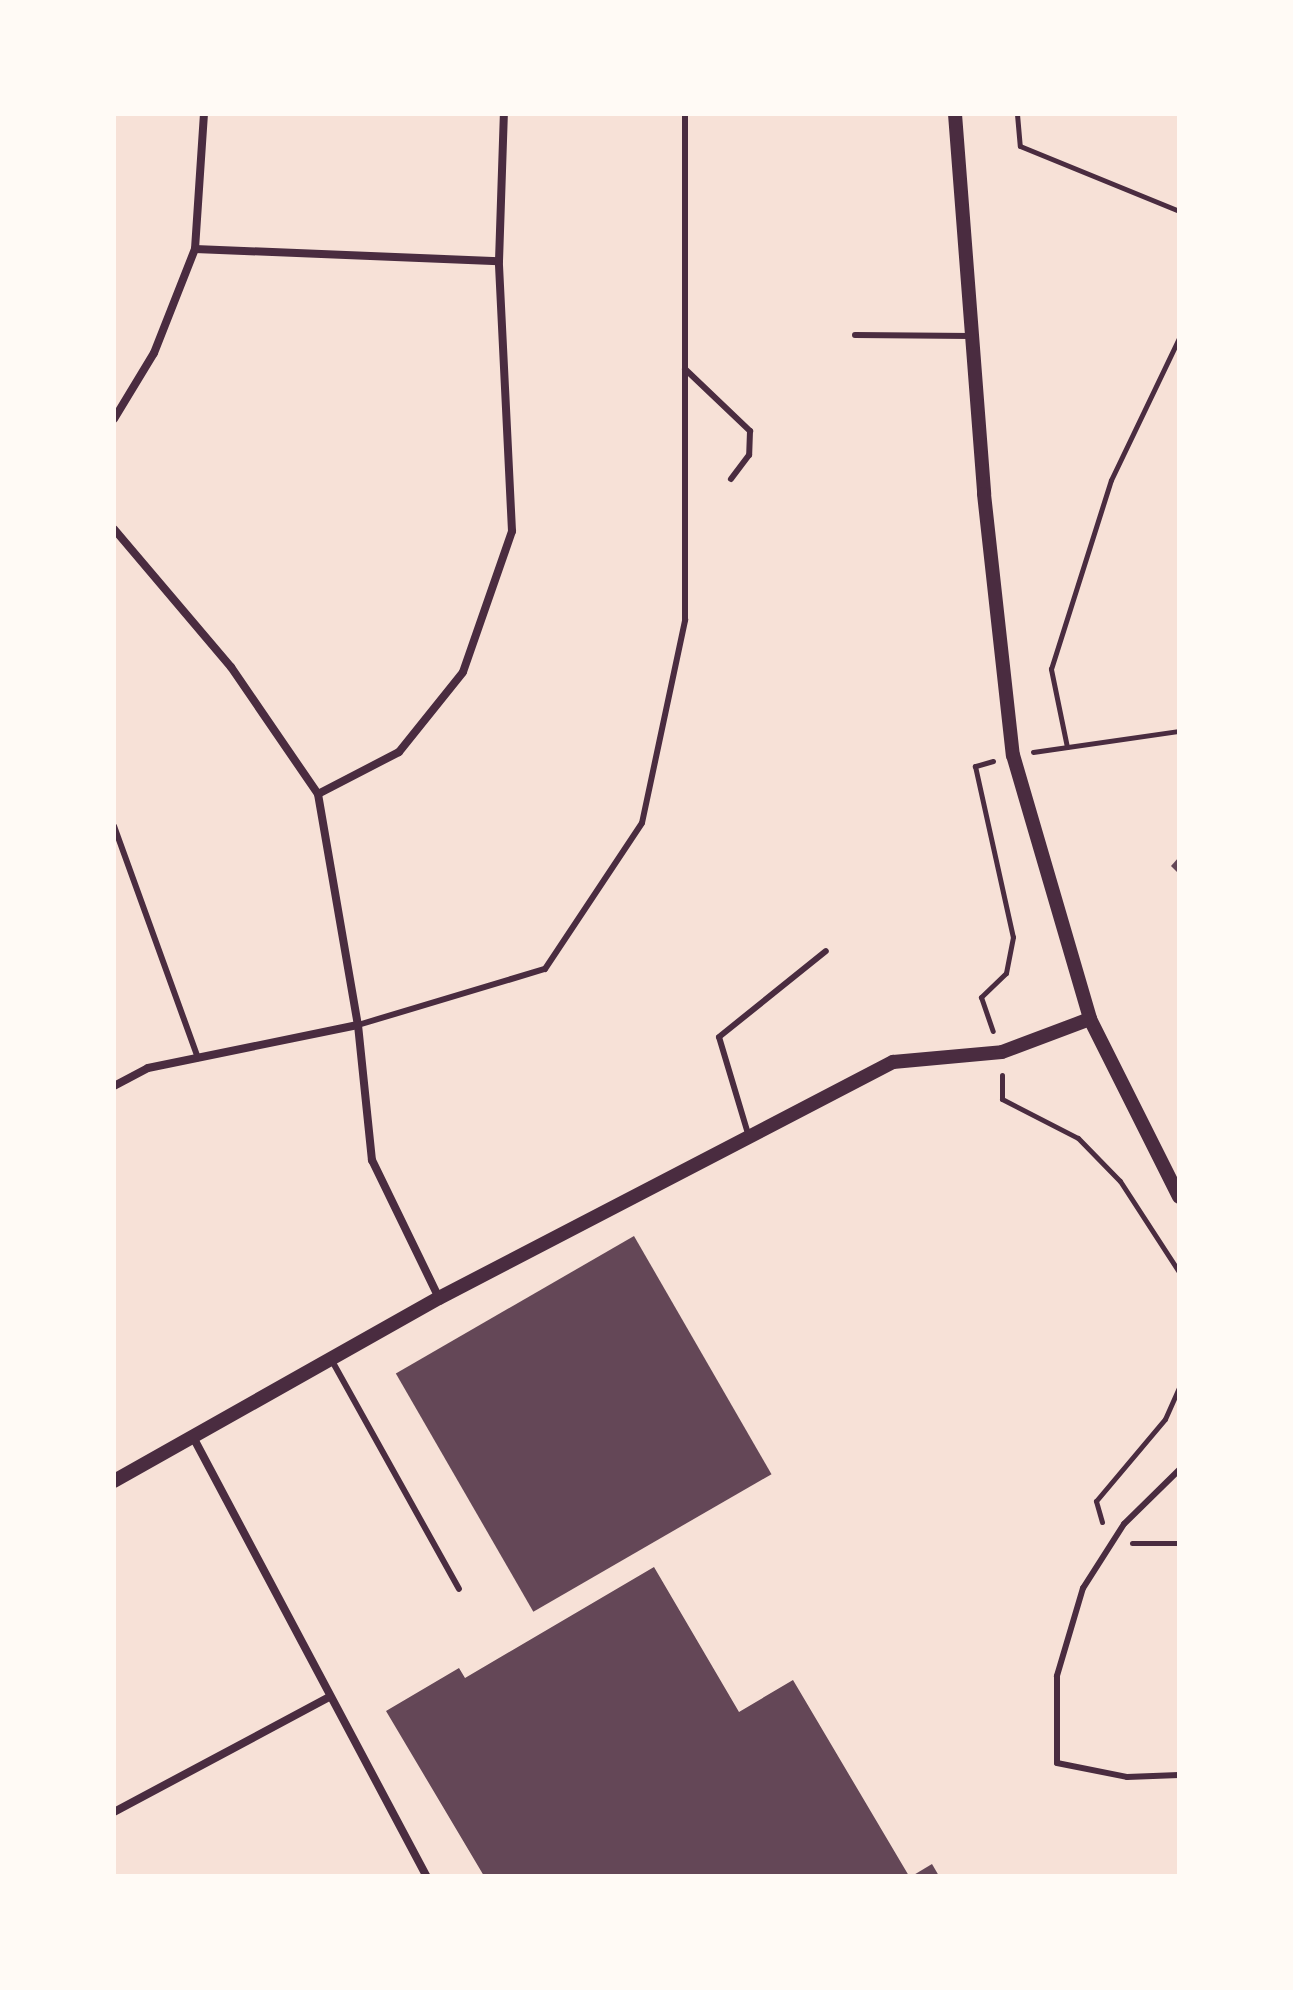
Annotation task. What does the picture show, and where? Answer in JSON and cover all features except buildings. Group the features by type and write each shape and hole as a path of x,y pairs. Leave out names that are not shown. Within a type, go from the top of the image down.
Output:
{"street":[{"path":"114,419 154,353 195,249 204,114"},
{"path":"318,794 399,752 463,672 512,531 499,261 504,114"},
{"path":"955,114 971,336 1013,755 1090,1019 1179,1197"},
{"path":"195,249 499,261"},
{"path":"114,529 231,667 318,794 358,1025 372,1160 439,1298"},
{"path":"114,1481 439,1298 893,1062 1002,1052 1090,1019"},
{"path":"114,1086 148,1068 358,1025"},
{"path":"193,1437 426,1876"},
{"path":"114,1812 329,1697"}],"lane":[{"path":"358,1025 545,969 642,823 685,620 685,114"},
{"path":"855,335 971,336"},
{"path":"685,369 750,431 749,455 731,479"},
{"path":"114,826 198,1058"},
{"path":"749,1137 719,1037 826,951"},
{"path":"331,1359 459,1589"},
{"path":"1179,1470 1124,1524 1083,1588 1057,1676 1057,1763 1127,1777 1179,1775"}],"path":[{"path":"1017,114 1020,146 1179,211"},
{"path":"1067,747 1051,669 1111,480 1179,338"},
{"path":"1013,755 1179,731"}]}
